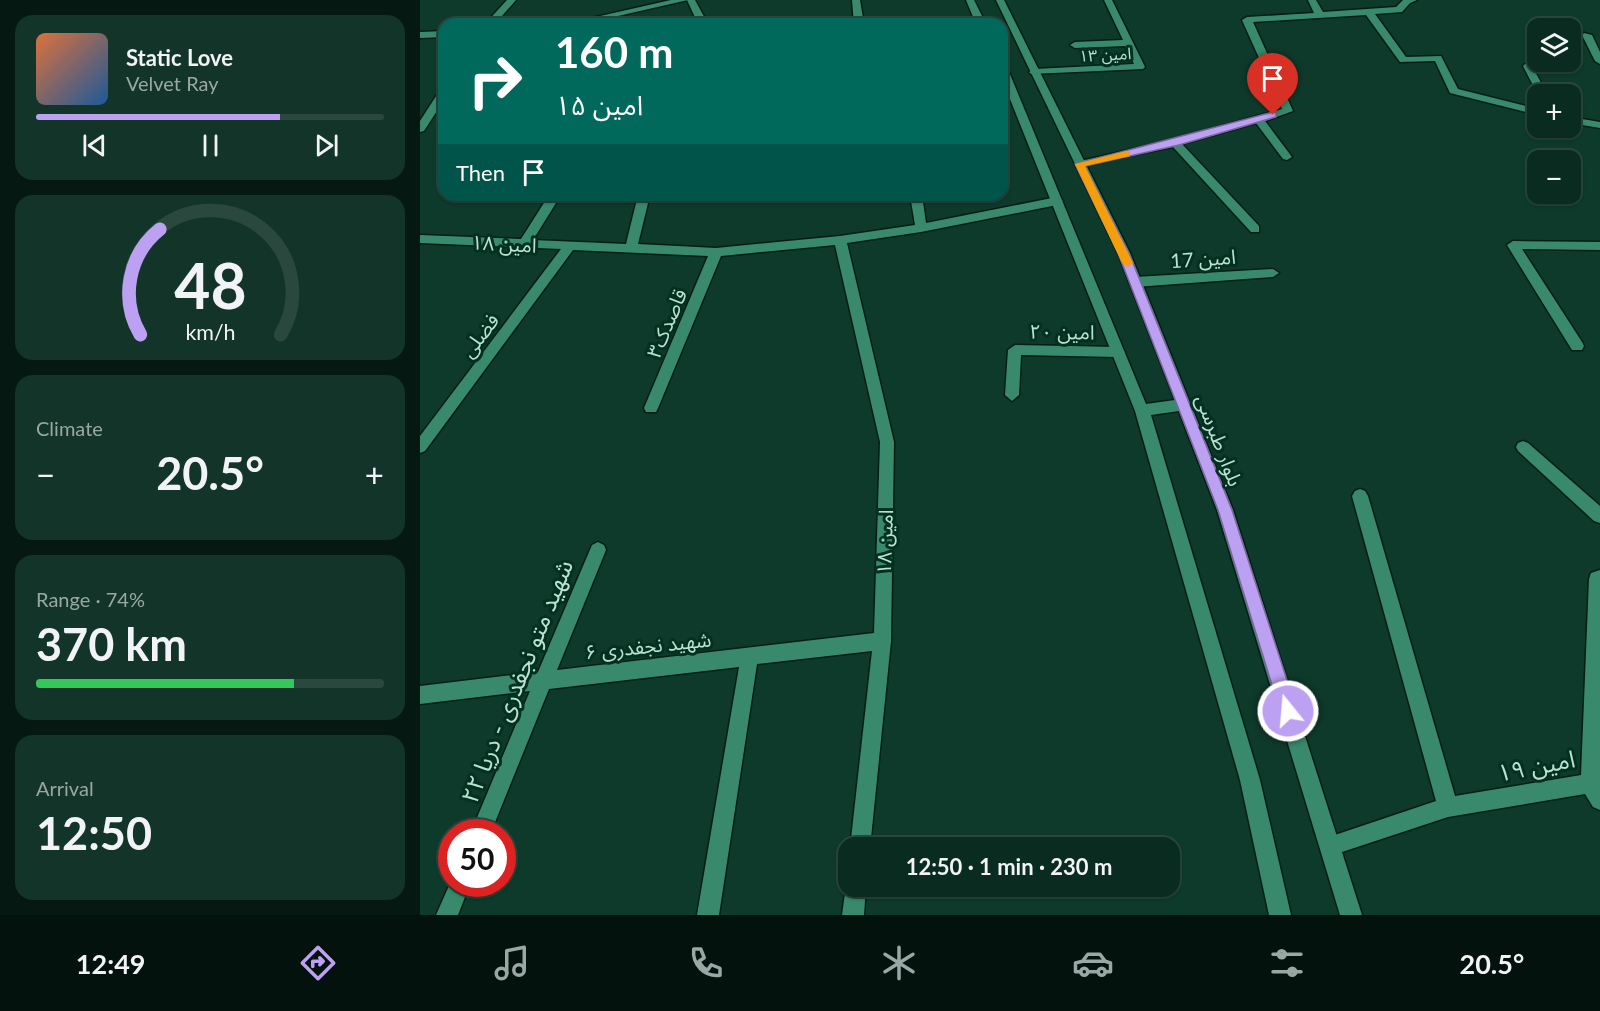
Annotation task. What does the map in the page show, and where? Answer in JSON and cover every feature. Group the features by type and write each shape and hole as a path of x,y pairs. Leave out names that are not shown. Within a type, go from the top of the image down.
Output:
{"street":[{"path":"495,18 512,0"},
{"path":"598,18 684,0"},
{"path":"691,0 700,18"},
{"path":"856,0 858,18"},
{"path":"970,0 978,18"},
{"name":"بلوار طبرسی","path":"1000,0 1135,282 1225,510 1351,915"},
{"name":"امین ۱۳","path":"1034,72 1140,67 1108,0"},
{"path":"1312,0 1320,15"},
{"path":"1080,164 1175,143 1288,111 1246,20 1399,9 1407,1 1413,0"},
{"path":"1369,12 1403,60 1438,58 1454,92 1527,109"},
{"path":"420,35 438,34"},
{"path":"1587,35 1600,61"},
{"path":"1075,45 1128,43"},
{"path":"1008,82 1142,411 1250,780 1280,915"},
{"path":"420,129 438,101"},
{"path":"1258,119 1287,157"},
{"path":"1581,122 1600,125"},
{"path":"1175,143 1255,230"},
{"path":"524,244 551,201"},
{"path":"631,249 643,201"},
{"path":"917,201 921,228"},
{"name":"امین ۱۸","path":"420,239 716,252 840,240 921,228 1057,201"},
{"name":"امین ۱۸","path":"840,240 887,442 882,641 861,837"},
{"path":"1577,346 1513,245 1600,246"},
{"name":"فضلی","path":"420,447 569,247"},
{"name":"قاصدک۳","path":"651,408 716,252"},
{"name":"امین 17","path":"1135,282 1273,273"},
{"name":"امین ۲۰","path":"1012,395 1015,350 1118,352"},
{"path":"1142,411 1183,404"},
{"path":"1523,447 1600,516"},
{"path":"1360,496 1448,807"},
{"name":"شهید متو نجفدری - دریا ۲۲","path":"486,819 598,550"},
{"name":"امین ۱۹","path":"1330,846 1448,807 1595,791 1597,579 1600,578"},
{"name":"شهید نجفدری ۶","path":"420,695 882,641"},
{"path":"708,915 749,657"},
{"path":"447,915 455,897"},
{"path":"853,915 855,897"}],"slow traffic":[{"path":"1126,154 1080,164 1128,263"}],"route":[{"path":"1273,115 1175,143 1080,164 1124,253 1225,510 1288,711"}]}
